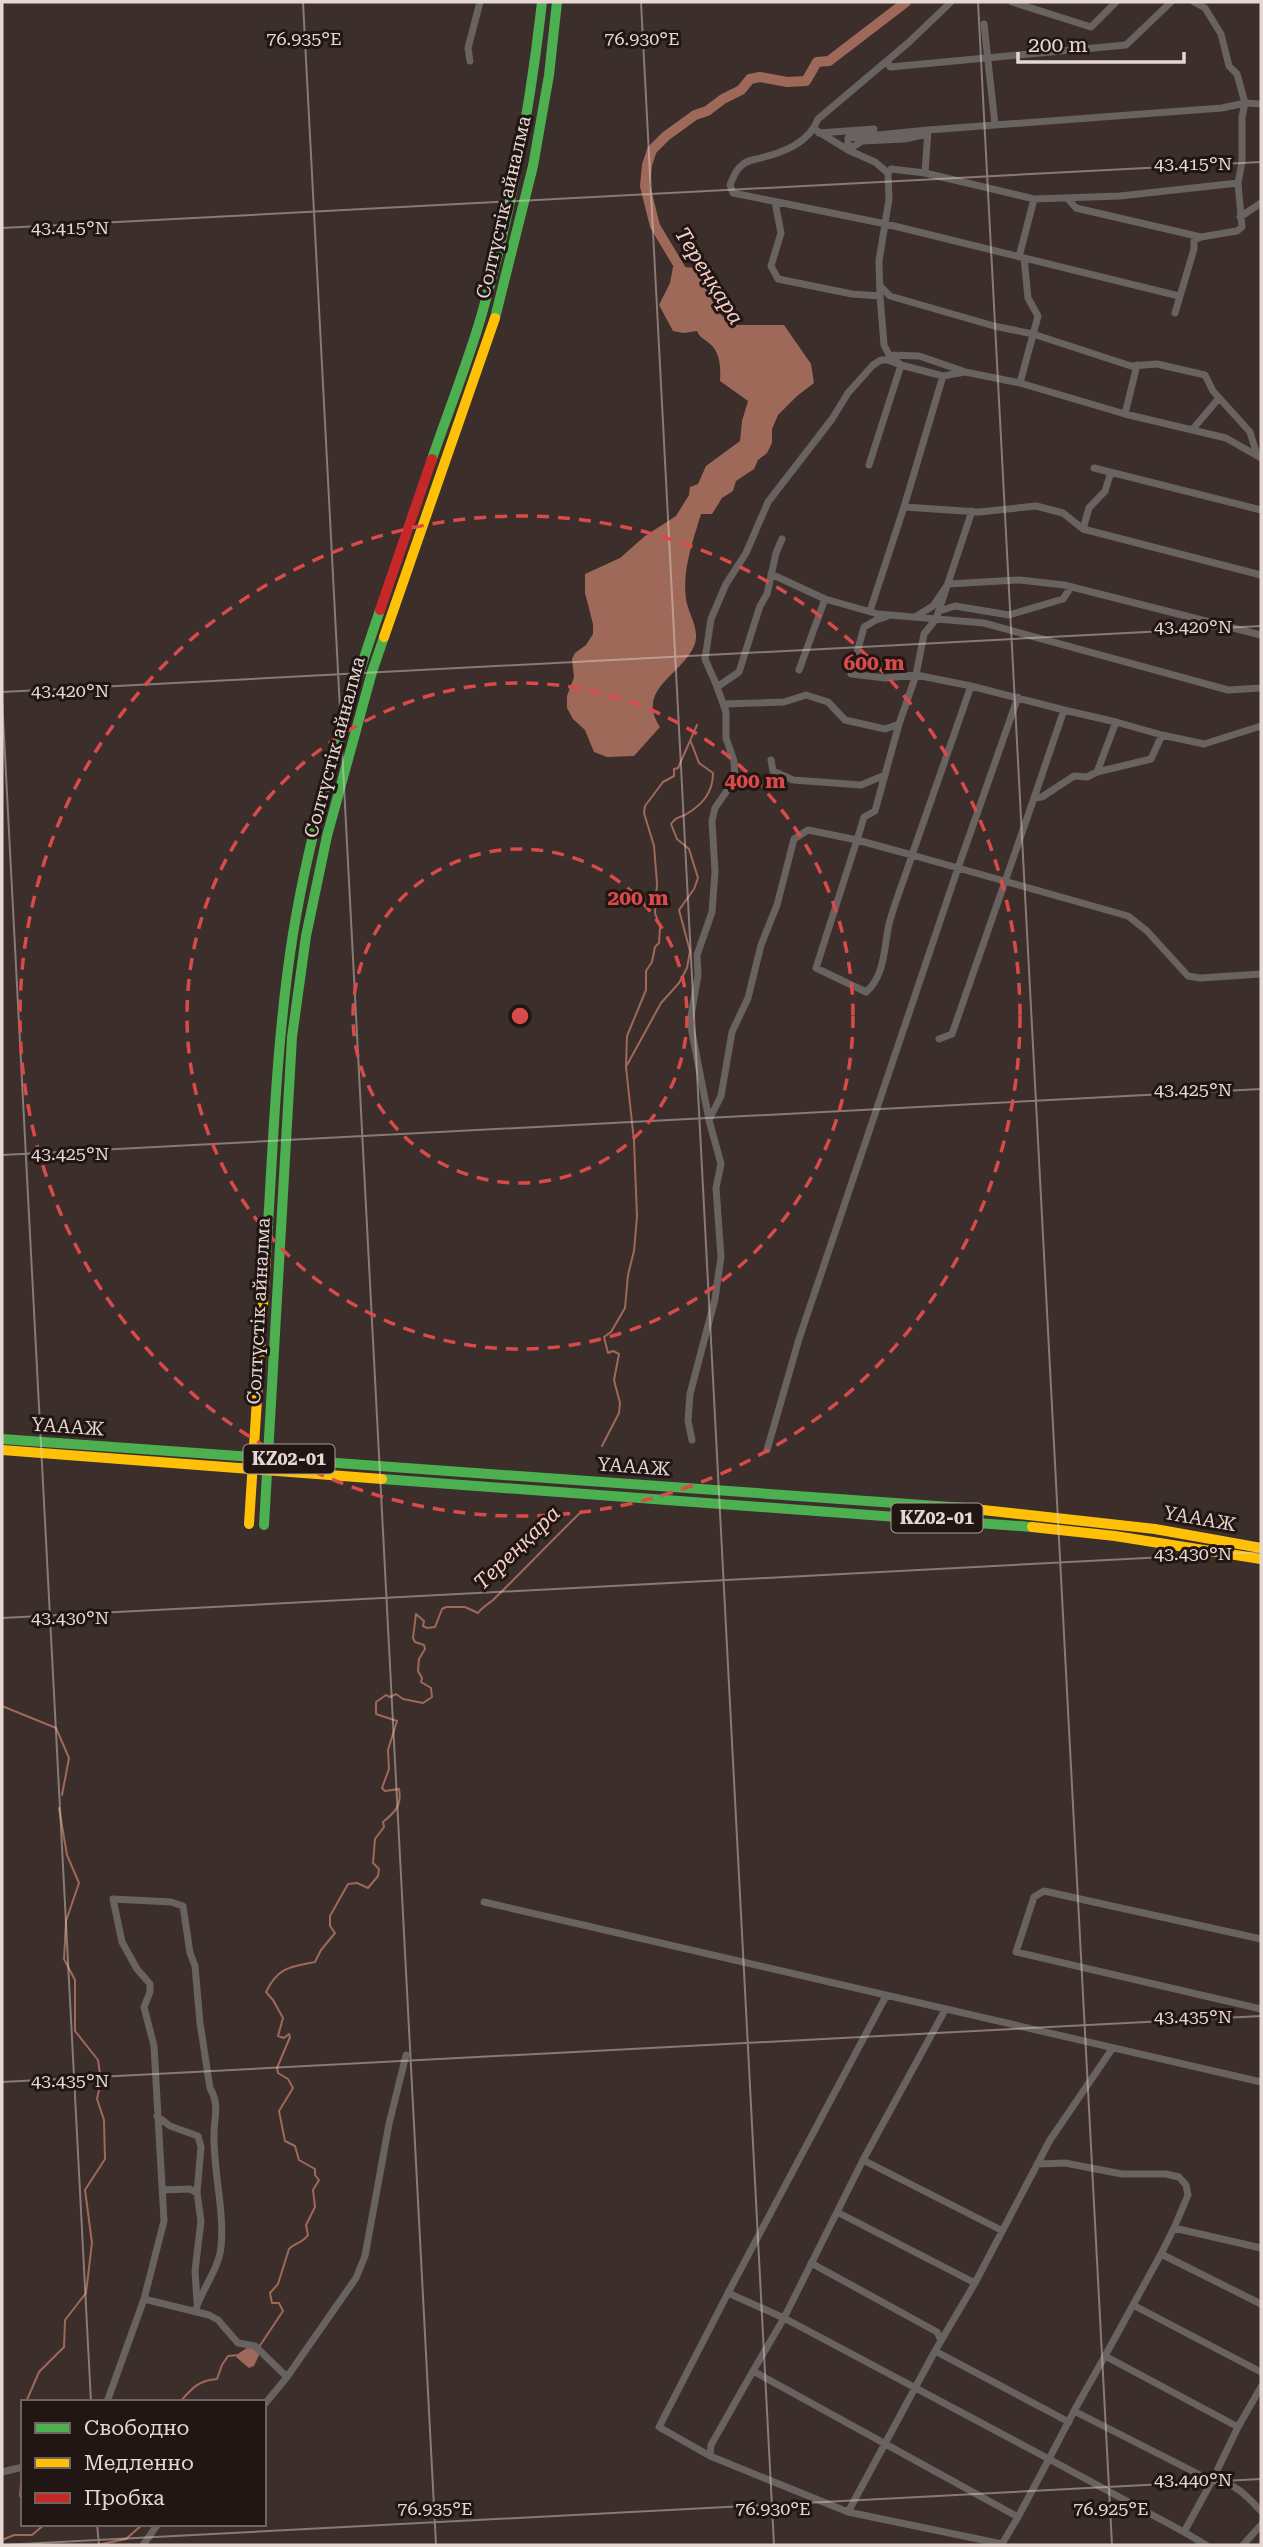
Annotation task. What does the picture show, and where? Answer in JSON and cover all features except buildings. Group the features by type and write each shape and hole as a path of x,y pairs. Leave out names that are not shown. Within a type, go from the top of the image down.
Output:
{"main road":[{"name":"Солтүстік айналма","path":"249,1524 280,1031 293,934 312,834 362,663 481,318 522,152 542,2"},
{"name":"Солтүстік айналма","path":"264,1525 292,1037 306,936 327,836 372,672 495,319 533,166 549,75 557,2"},
{"path":"258,1368 272,1369"},
{"name":"ҮАААЖ","path":"2,1439 1037,1515 1155,1528 1261,1548"},
{"name":"ҮАААЖ","path":"2,1450 1011,1523 1165,1542 1261,1559"}],"street":[{"path":"470,61 468,48 480,2"},
{"path":"817,131 818,119 951,2"},
{"path":"1012,2 1091,27 1116,2"},
{"path":"1032,9 1039,2"},
{"path":"887,61 890,67 1126,45 1171,2"},
{"path":"1068,199 1076,208 1200,236 1237,232 1242,228 1238,183 1242,162 1242,117 1245,103 1237,74 1229,66 1221,34 1206,5 1194,2"},
{"path":"984,24 995,125"},
{"path":"848,150 848,138 865,139 995,125 1222,108 1245,103 1261,104"},
{"path":"865,139 874,129 817,131 789,148 746,162 734,175 730,185 733,193 886,224 1179,296"},
{"path":"817,131 848,150 875,162 888,173"},
{"path":"925,173 928,132"},
{"path":"901,365 889,355 884,345 880,296 879,261 889,200 888,173 891,169 925,173 1034,198 1120,196 1238,183"},
{"path":"1020,383 1038,316 1028,298 1021,257 1034,198"},
{"path":"775,202 781,233 771,266 778,279 852,294 880,296"},
{"path":"1240,217 1261,202"},
{"path":"1175,313 1194,249 1194,240 1200,236"},
{"path":"880,286 890,296 994,326 1033,334 1131,366 1157,364 1205,375 1213,391 1250,432 1259,457"},
{"path":"889,355 919,356 965,372 1020,383 1125,414 1226,438 1259,457"},
{"path":"692,1440 688,1421 690,1394 715,1300 721,1257 716,1188 721,1164 709,1120 690,1022 698,975 697,955 712,912 715,872 712,821 715,808 734,779 734,761 726,738 724,705 705,659 711,619 726,584 746,553 768,502 832,419 848,393 873,365 881,360 888,360 943,376 965,372"},
{"path":"869,466 901,365"},
{"path":"1125,414 1137,365"},
{"path":"870,611 943,376"},
{"path":"1192,430 1219,398"},
{"path":"1094,468 1261,510"},
{"path":"1083,529 1089,508 1105,491 1111,472"},
{"path":"904,507 972,511 1036,506 1063,513 1083,529 1261,575"},
{"path":"971,686 889,925 887,950 872,987 866,992 816,968 864,817 874,811 916,675 924,634 937,615 972,511"},
{"path":"716,684 720,685 739,672 760,606 767,594 782,539"},
{"path":"772,574 825,599 870,611 895,616 937,615 984,623 1228,690 1261,688"},
{"path":"948,584 1020,580 1070,587 1261,635"},
{"path":"914,617 933,607 948,584"},
{"path":"937,615 955,606 1009,615 1063,599 1070,587"},
{"path":"799,670 825,599"},
{"path":"895,616 876,620 864,627 851,674 885,678 916,675 1018,697 1204,744 1261,726"},
{"path":"724,705 784,702 806,695 828,702 845,720 885,729 899,724"},
{"path":"767,1450 799,1339 1018,697"},
{"path":"939,1039 952,1034 1064,710"},
{"path":"1097,772 1116,722"},
{"path":"1034,798 1042,797 1074,776 1087,777 1097,772 1151,759 1162,735"},
{"path":"771,760 773,771 793,780 861,785 885,775"},
{"path":"709,1120 721,1096 733,1032 748,999 761,946 776,905 794,839 808,830 857,840 1128,916 1147,931 1188,976 1200,978 1261,974"},
{"path":"1261,1939 1044,1891 1034,1897 1016,1952 1261,2009"},
{"path":"108,2400 144,2300 162,2235 163,2190 154,2046 144,2007 150,1984 137,1969 122,1942 113,1899 171,1902 183,1906 190,1953 195,1966 210,2088 218,2109 214,2158 221,2248 196,2308"},
{"path":"484,1902 1261,2082"},
{"path":"886,1996 659,2427 710,2456 848,2512 1004,2545 1161,2254 1188,2194 1186,2185 1179,2177 1166,2174 1122,2174 1065,2163 1037,2164"},
{"path":"710,2456 711,2445 784,2318 863,2160 945,2010"},
{"path":"848,2512 975,2283 1050,2140 1112,2049"},
{"path":"266,2403 356,2278 365,2256 389,2124 406,2054"},
{"path":"157,2116 170,2126 198,2136 201,2147 197,2193 201,2221 195,2271 196,2308"},
{"path":"863,2160 1001,2230"},
{"path":"163,2190 190,2189 197,2193"},
{"path":"837,2212 975,2283"},
{"path":"1174,2228 1261,2248"},
{"path":"1161,2254 1261,2304"},
{"path":"811,2263 937,2332 942,2340"},
{"path":"728,2293 784,2318 1206,2545"},
{"path":"144,2300 196,2308 218,2320 237,2343 256,2346 287,2377"},
{"path":"1133,2305 1261,2372"},
{"path":"935,2351 1069,2422"},
{"path":"1105,2356 1238,2427"},
{"path":"753,2371 1018,2517"},
{"path":"1185,2532 1261,2387"},
{"path":"1074,2412 1212,2481 1240,2490 1261,2511"},
{"path":"2,2472 21,2467"},
{"path":"1243,2545 1261,2525"},
{"path":"143,2545 157,2526"}],"water":[{"path":"673,267 713,268 713,307 732,325 784,325 811,364 814,383 778,415 772,429 772,443 754,469 736,481 733,491 722,498 712,514 701,514 689,556 685,588 696,634 694,646 657,692 653,702 654,714 660,727 634,756 607,757 594,752 585,730 573,719 567,708 567,696 574,677 572,659 593,634 585,593 585,574 620,558 645,536 676,516 689,495 690,487 698,484 706,466 740,441 748,401 720,381 716,350 697,331 673,331 659,305 670,283"},
{"path":"247,2348 254,2348 259,2355 254,2366 249,2368 236,2357"}],"waterway":[{"name":"Тереңқара","path":"685,276 655,226 645,186 652,150 695,115 707,111 741,90 750,79 760,77 787,82 806,81 817,62 829,61 906,2"},
{"name":"Тереңқара","path":"602,1446 619,1413 620,1403 614,1380 619,1354 613,1351 608,1353 604,1337 611,1332 625,1308 637,1217 634,1141 626,1067 627,1036 646,990 646,971 659,943 660,927 655,913 657,883 654,846 644,813 645,806 663,782 674,776 674,769 678,768 697,725"},
{"path":"627,1065 661,1003 679,983 687,968 690,951 679,910 694,889 698,878 689,849 677,839 671,824 697,807 705,798 711,787 713,773 699,763 691,742"},
{"name":"Тереңқара","path":"259,2347 283,2311 279,2303 272,2303 270,2293 278,2284 289,2249 308,2235 306,2225 315,2207 313,2190 319,2180 315,2169 299,2160 295,2146 285,2141 279,2111 293,2088 288,2079 278,2073 277,2068 290,2037 289,2034 284,2038 278,2036 283,2018 266,1992 275,1977 286,1969 315,1962 335,1933 330,1926 330,1916 348,1884 357,1883 368,1888 378,1876 379,1869 373,1863 375,1839 384,1827 383,1822 397,1808 400,1795 399,1789 385,1791 382,1788 389,1769 388,1750 397,1721 376,1714 376,1702 386,1695 390,1697 396,1694 403,1699 423,1703 432,1697 431,1688 421,1682 418,1671 419,1659 425,1649 424,1645 415,1642 413,1638 416,1614 427,1628 435,1627 442,1609 446,1607 465,1607 478,1613 582,1511"},
{"path":"2,1706 56,1728 69,1758 62,1795"},
{"path":"27,2400 39,2372 64,2347 65,2320 86,2293 92,2243 85,2190 105,2159 104,2120 97,2099 101,2081 98,2060 75,2031 75,1980 64,1959 66,1921 79,1883 67,1855 59,1808"},
{"name":"Тереңқара","path":"182,2400 196,2386 217,2379 228,2356 239,2355"},
{"path":"21,2483 21,2497"},
{"path":"2,2540 14,2535 32,2535 43,2526"},
{"name":"Тереңқара","path":"97,2545 126,2539 141,2526"}],"traffic: fast":[{"path":"432,459 476,335 502,239 532,82 542,2"},
{"path":"495,318 533,166 549,75 557,2"},
{"path":"266,1258 279,1055 287,974 300,893 330,770 380,610"},
{"path":"264,1525 292,1037 306,936 327,836 384,637"},
{"path":"2,1439 965,1508"},
{"path":"382,1479 1032,1527"}],"traffic: slow":[{"path":"384,637 495,318"},
{"path":"249,1524 266,1258"},
{"path":"2,1450 382,1479"},
{"path":"965,1508 1155,1529 1261,1548"},
{"path":"1032,1527 1115,1536 1261,1559"}],"traffic: jam":[{"path":"380,610 432,459"}]}
